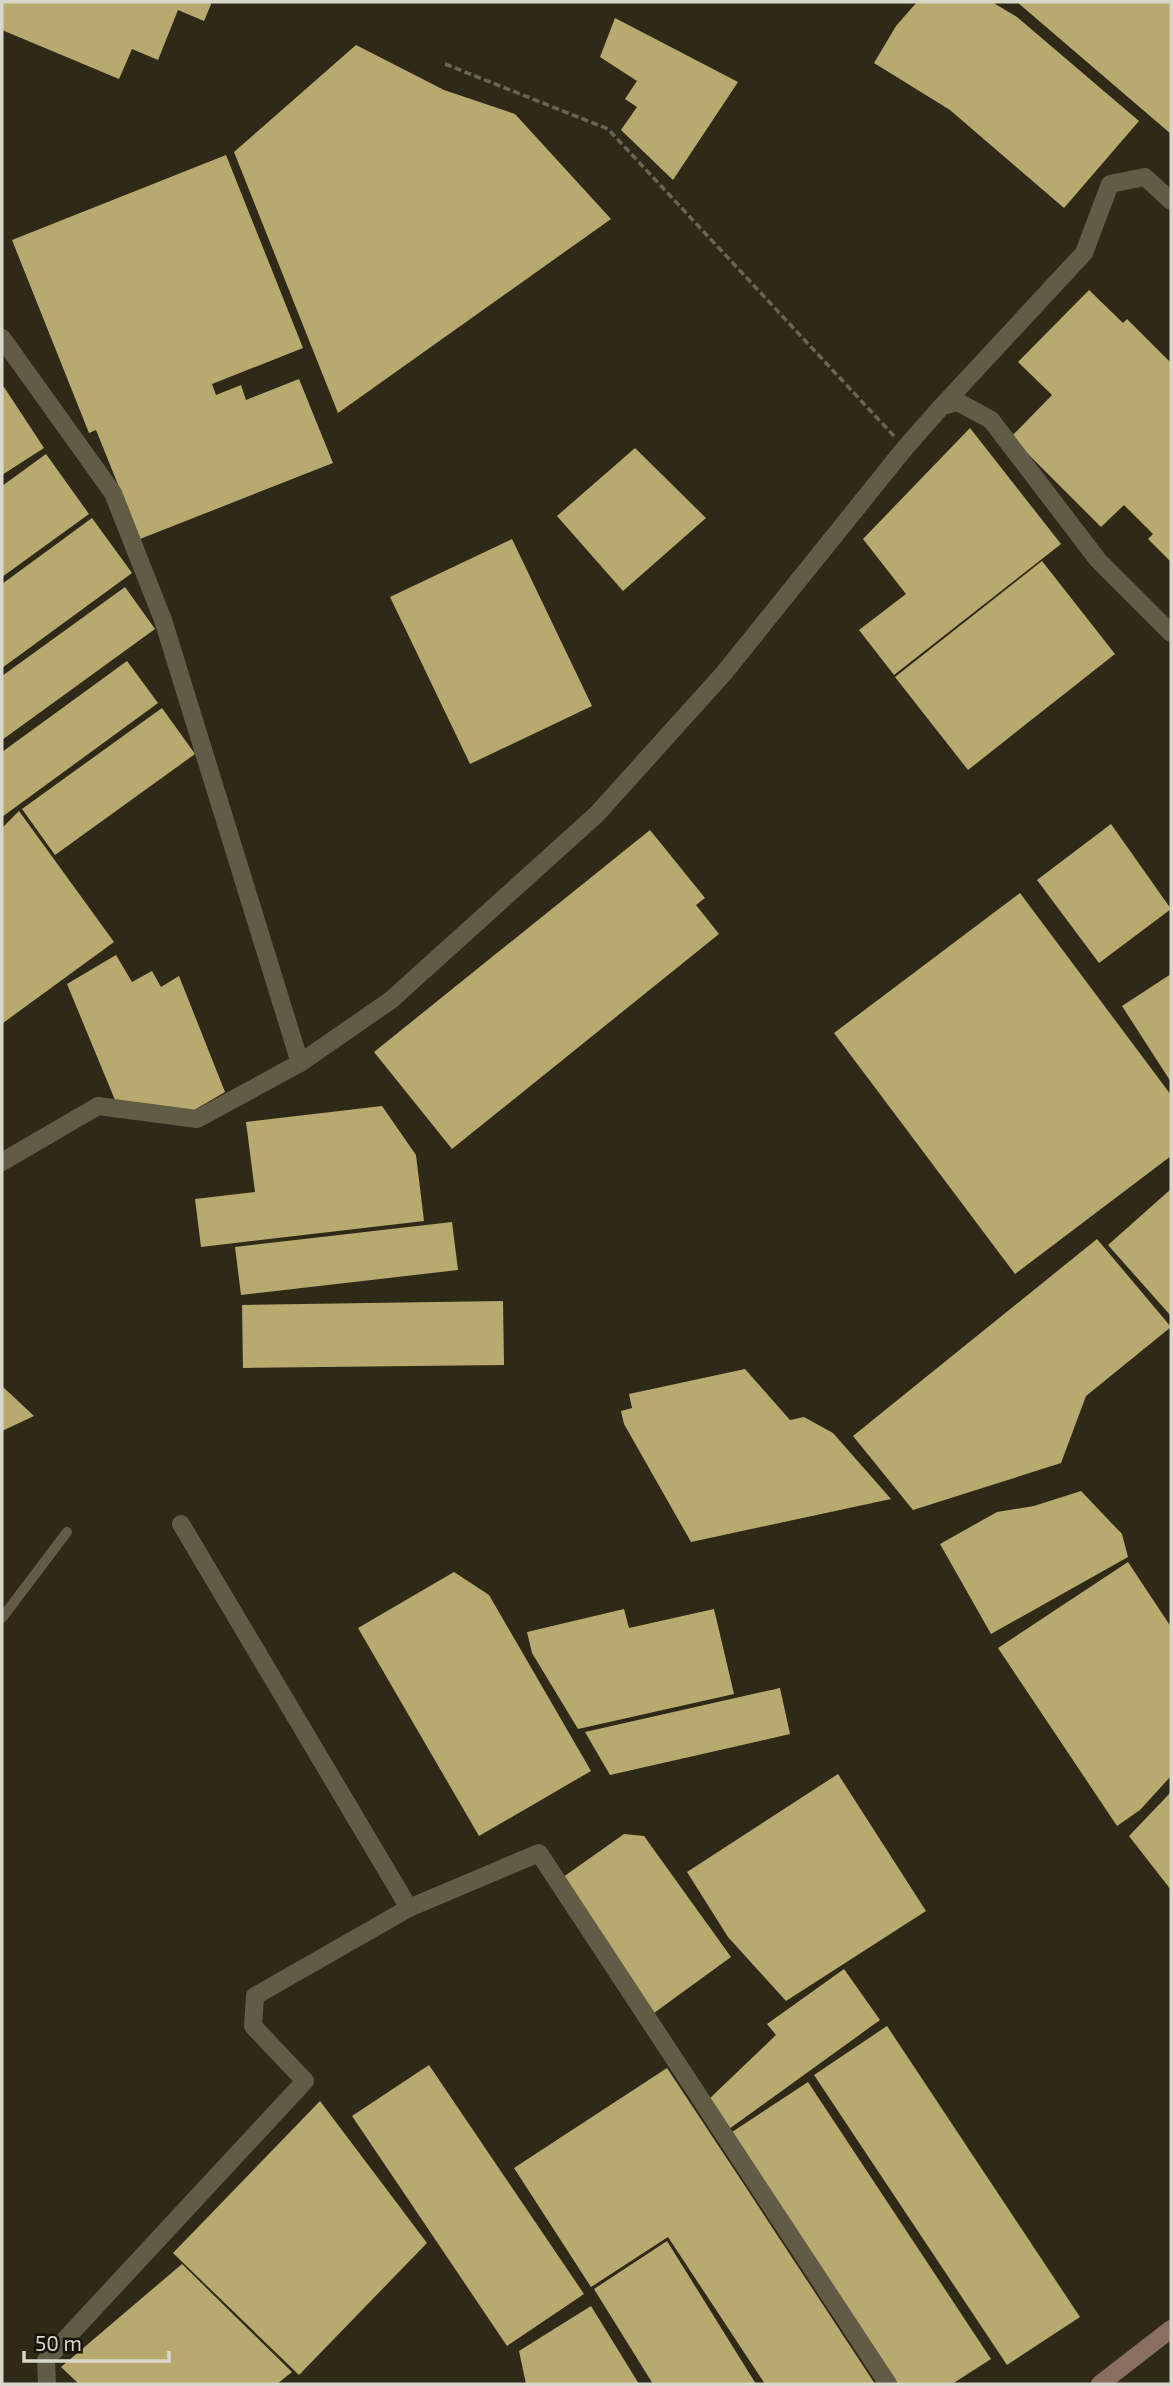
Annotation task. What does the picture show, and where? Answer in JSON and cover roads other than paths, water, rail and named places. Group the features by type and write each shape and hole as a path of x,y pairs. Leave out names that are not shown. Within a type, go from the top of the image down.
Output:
{"street":[{"path":"2,1162 98,1106 197,1119 300,1063 391,1000 597,814 724,673 905,448 1084,253 1110,184 1145,177 1171,201"},
{"path":"2,338 113,494 163,620 300,1063"},
{"path":"942,406 958,402 991,420 1098,561 1171,633"},
{"path":"181,1524 410,1908"},
{"path":"47,2384 46,2360 305,2081 253,2026 255,1996 410,1908 539,1853 888,2384"},
{"path":"1100,2384 1171,2329"}],"lane":[{"path":"2,1618 67,1532"}]}
